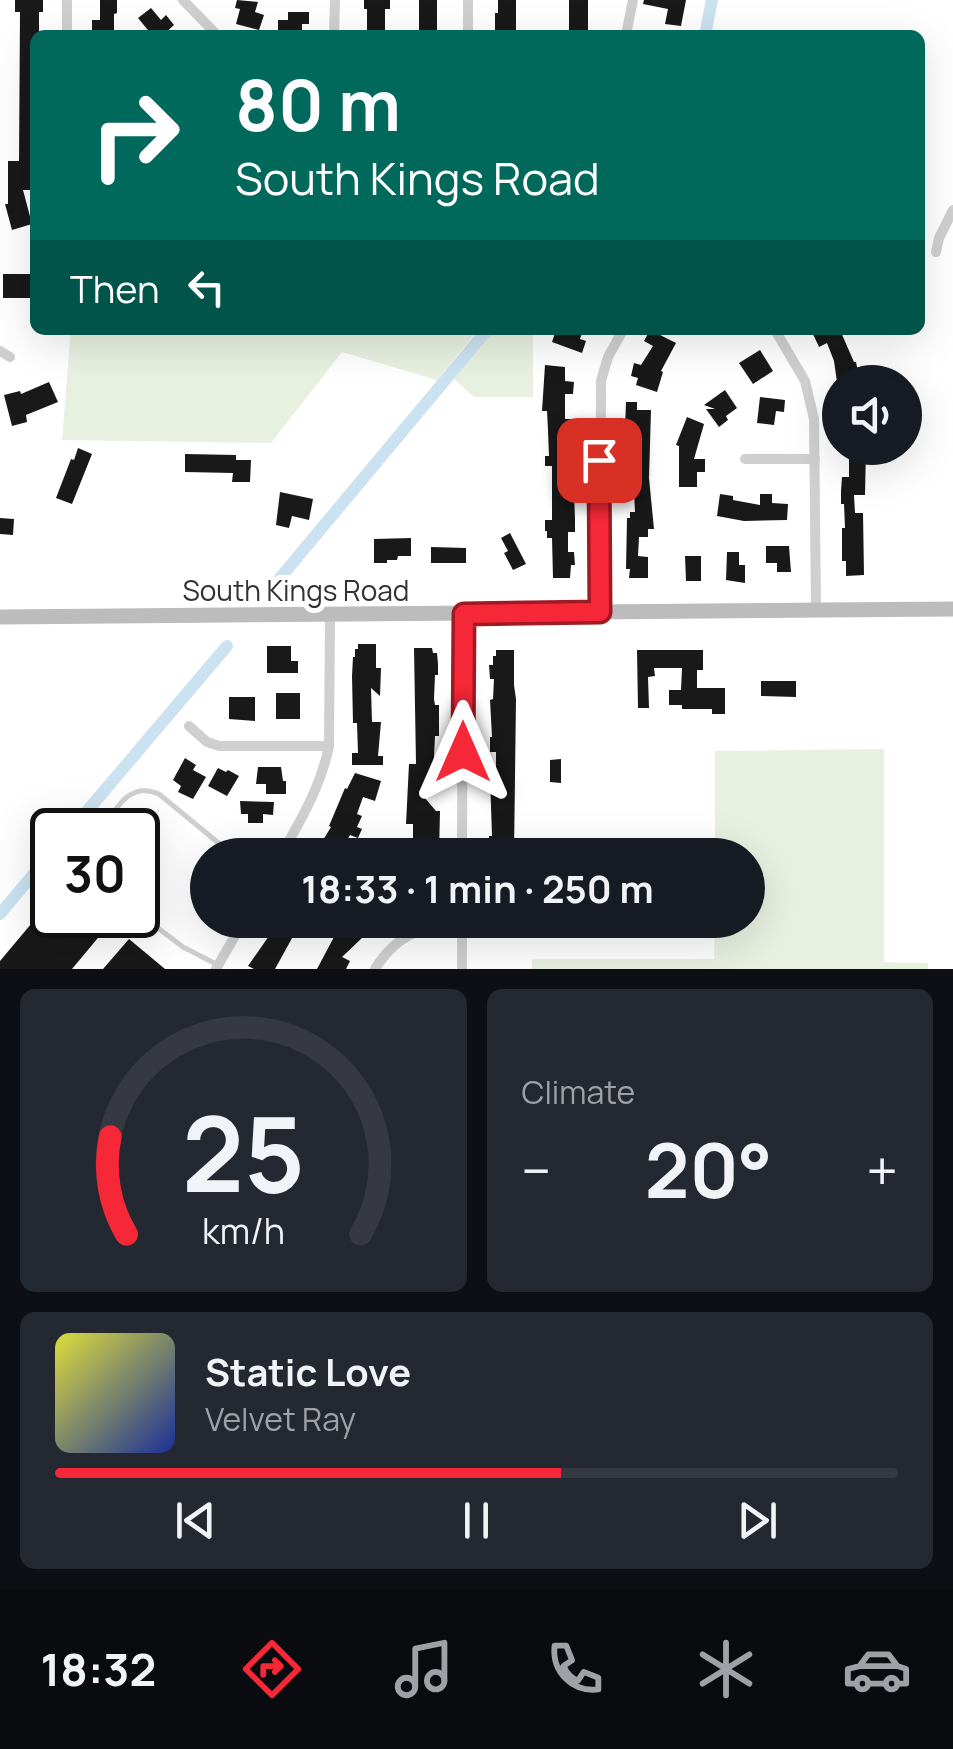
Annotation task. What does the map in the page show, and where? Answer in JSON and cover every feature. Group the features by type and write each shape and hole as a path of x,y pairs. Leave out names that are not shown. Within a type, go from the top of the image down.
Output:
{"main road":[{"name":"South Kings Road","path":"0,616 953,609"}],"street":[{"path":"67,0 67,30"},
{"path":"334,30 336,0"},
{"path":"468,0 468,30"},
{"path":"627,30 633,0"},
{"path":"187,1 212,30"},
{"path":"936,252 953,210"},
{"path":"600,612 601,380 620,335"},
{"path":"778,335 805,380 814,419 816,610"},
{"path":"745,459 815,459"},
{"path":"291,838 311,802 329,746 330,614"},
{"path":"462,838 464,614"},
{"path":"190,726 207,742 219,746 329,746"},
{"path":"217,967 234,938"},
{"path":"375,969 384,954 402,938"},
{"path":"462,938 462,969"}],"lane":[{"path":"119,808 132,792 146,788 159,794 212,838"},
{"path":"160,930 217,967"}],"green space":[{"path":"71,335 474,335 437,380 342,352 271,443 62,440"},
{"path":"490,335 533,335 533,397 474,397 454,379"},
{"path":"884,749 884,962 928,963 928,969 532,969 532,959 714,959 715,938 765,938 765,838 715,838 715,751"}],"building":[{"path":"15,0 43,0 39,30 30,30 30,190 23,190 30,225 12,230 5,204 8,161 19,161 20,12 15,12"},
{"path":"100,0 117,0 114,30 92,30 92,20 100,20"},
{"path":"237,0 258,2 255,12 264,15 259,30 236,24 240,9 235,8"},
{"path":"364,0 390,0 390,9 385,9 385,30 367,30"},
{"path":"419,0 437,0 437,30 419,30"},
{"path":"498,0 516,0 516,30 495,30"},
{"path":"569,0 588,0 588,30 569,30"},
{"path":"644,0 686,0 681,26 665,24 668,9 643,4"},
{"path":"151,8 161,20 166,15 174,25 168,30 148,30 138,18"},
{"path":"288,12 309,12 309,24 302,24 302,30 278,30 278,20 288,20"},
{"path":"3,274 30,274 30,298 3,298"},
{"path":"554,335 581,335 580,339 586,341 582,353 552,342"},
{"path":"647,335 660,335 676,343 661,371 657,392 636,385 638,378 631,376 634,363 641,365 653,346 644,341"},
{"path":"813,335 842,335 857,365 835,365 827,343 819,347"},
{"path":"760,350 773,371 753,384 739,363"},
{"path":"545,365 565,367 565,381 574,382 573,394 565,394 565,419 573,419 574,453 568,453 569,492 574,492 575,519 575,532 568,532 568,552 574,552 575,565 571,565 570,578 553,578 552,538 547,538 545,531 545,520 552,520 552,466 545,466 545,456 549,456 547,411 542,411"},
{"path":"49,382 58,402 26,415 27,422 12,426 4,395 20,391 21,394"},
{"path":"725,390 737,408 719,427 706,409 715,409 704,405"},
{"path":"760,397 785,400 784,412 776,411 774,425 757,423"},
{"path":"626,402 637,402 637,410 651,410 649,478 654,529 648,529 648,537 639,537 638,556 648,557 648,578 629,578 630,569 626,569 627,518 635,512 634,491 625,491 625,479 634,479 634,453 624,453"},
{"path":"687,417 704,424 694,459 705,459 705,472 697,472 697,487 679,487 676,445"},
{"path":"78,448 92,454 72,504 56,498"},
{"path":"185,454 236,455 236,460 251,460 250,482 232,482 233,473 185,472"},
{"path":"849,465 866,465 865,495 854,495 855,513 863,513 864,575 846,576 846,561 842,561 842,477 849,477"},
{"path":"280,492 313,499 309,520 292,516 289,528 276,525"},
{"path":"720,494 760,505 760,494 772,494 772,503 788,504 787,520 744,521 717,516"},
{"path":"0,518 14,519 13,535 0,534"},
{"path":"510,533 526,564 513,570 501,538"},
{"path":"411,538 411,556 374,563 374,539"},
{"path":"766,546 789,546 791,572 777,572 777,563 766,563"},
{"path":"431,547 466,548 466,563 431,563"},
{"path":"727,552 739,552 739,565 745,565 745,583 726,580"},
{"path":"685,556 701,556 701,581 686,581"},
{"path":"358,644 376,644 376,668 381,668 380,696 371,688 372,722 381,722 378,756 383,756 383,765 352,765 352,753 358,753 352,676"},
{"path":"267,646 291,646 291,661 298,661 298,673 267,673"},
{"path":"414,648 432,648 437,653 434,699 435,705 439,705 433,777 439,778 439,791 419,791 440,811 439,838 413,838 413,824 406,824 409,764 416,764"},
{"path":"496,650 514,650 514,838 489,838 490,776 496,776 496,752 490,752 494,679 490,679 489,665 493,665"},
{"path":"637,650 703,650 703,670 697,670 697,688 725,688 725,714 669,705 669,690 681,690 682,668 654,668 655,676 648,677 649,708 638,708"},
{"path":"761,681 796,681 796,697 761,696"},
{"path":"276,693 300,693 300,719 276,719"},
{"path":"229,697 255,697 255,721 229,719"},
{"path":"185,758 196,765 193,770 206,777 193,799 178,792 181,786 173,780"},
{"path":"561,759 561,783 550,782 550,760"},
{"path":"258,767 281,767 286,794 266,794 266,784 256,784"},
{"path":"218,768 239,776 227,796 208,786"},
{"path":"355,773 381,781 375,801 363,797 357,814 362,816 358,838 324,838 345,788"},
{"path":"240,801 274,802 273,815 263,814 263,823 248,823 248,814 241,814"},
{"path":"30,925 30,938 98,938 72,969 0,969 0,961"},
{"path":"267,938 292,938 275,969 248,966"},
{"path":"333,938 362,938 342,957 350,961 346,969 317,969"},
{"path":"129,939 165,969 103,969"}],"waterway":[{"path":"706,30 712,0"},
{"path":"265,596 483,335"},
{"path":"90,808 227,646"},
{"path":"0,914 30,878"}],"route":[{"path":"463,752 464,614 600,612 599,460"}]}
